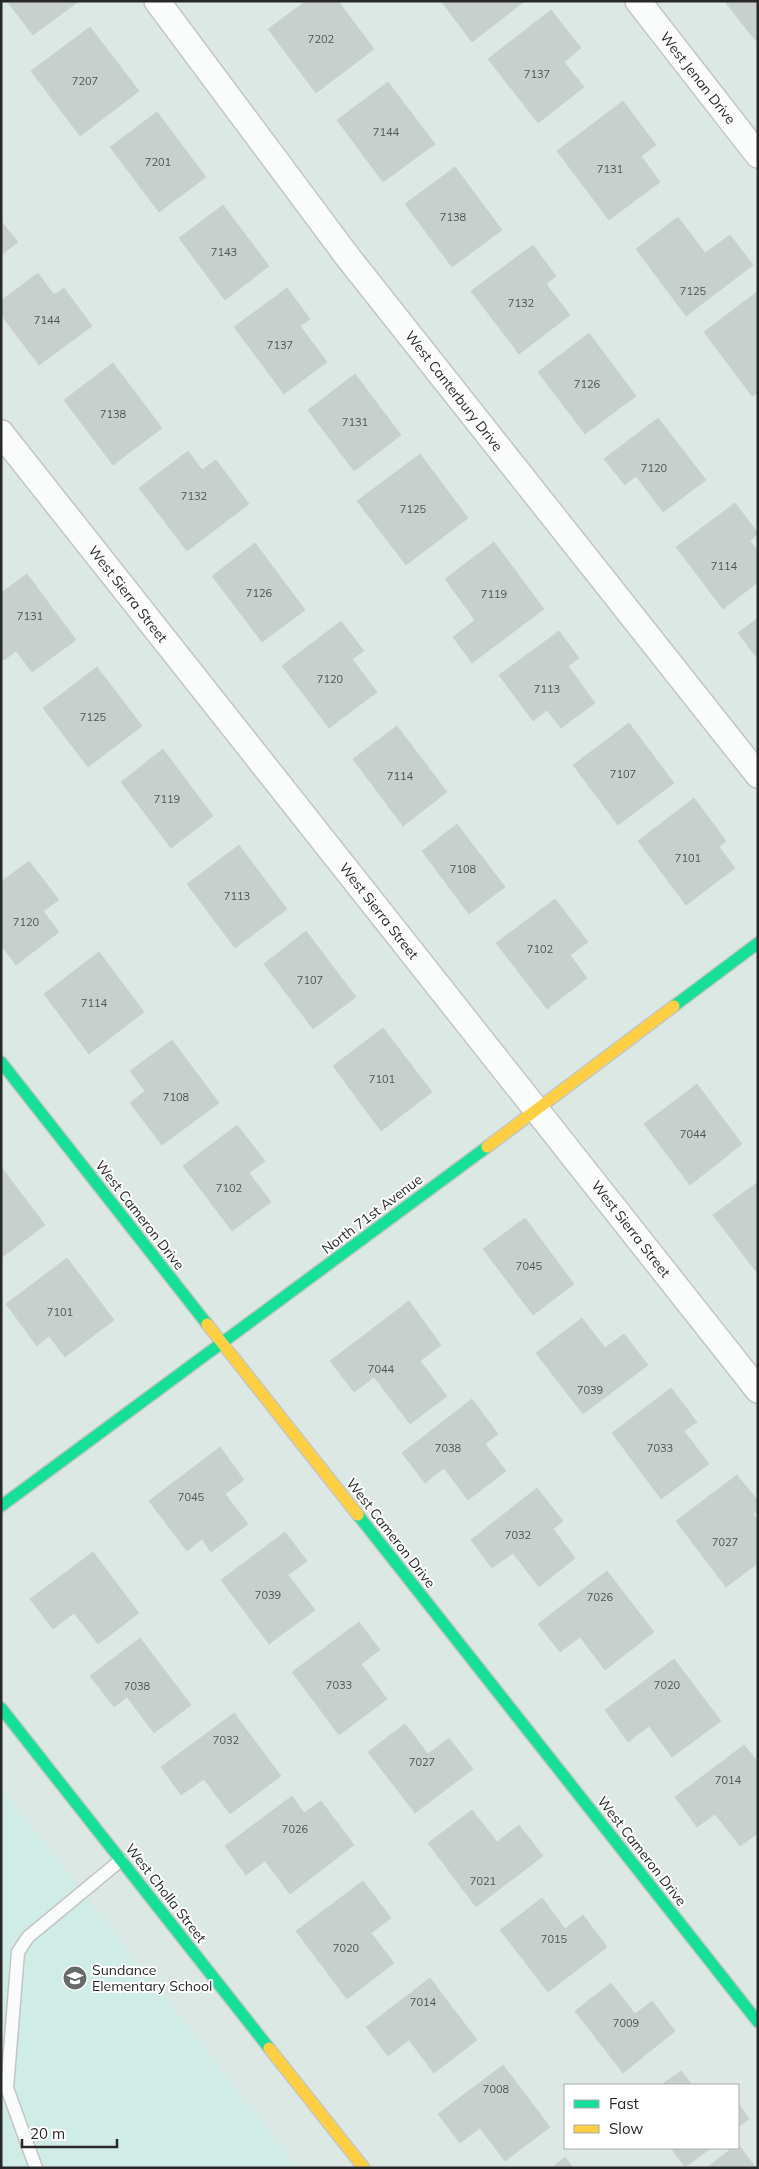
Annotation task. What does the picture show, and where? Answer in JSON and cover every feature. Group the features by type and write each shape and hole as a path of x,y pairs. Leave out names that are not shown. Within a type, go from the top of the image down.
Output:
{"street":[{"name":"West Canterbury Drive","path":"157,1 347,256 758,775"},
{"name":"West Jenan Drive","path":"638,1 758,155"},
{"name":"West Sierra Street","path":"1,433 758,1390"},
{"name":"North 71st Avenue","path":"1,1506 537,1110 758,943"},
{"name":"West Cameron Drive","path":"1,1062 758,2022"},
{"name":"West Cholla Street","path":"1,1708 364,2168"}],"lane":[{"path":"36,2168 7,2088 18,1952 28,1937 121,1860"}],"shaded area":[{"name":"Sundance Elementary School","path":"1,1788 298,2168 1,2168"}],"building":[{"path":"7,1 79,1 33,35"},
{"path":"306,1 338,1 374,49 316,93 268,29"},
{"path":"441,1 525,1 472,42"},
{"path":"728,1 758,1 758,39 755,40 726,3"},
{"path":"551,10 581,48 564,62 584,87 538,123 488,59"},
{"path":"90,27 139,91 80,136 31,71"},
{"path":"388,82 435,144 383,182 337,120"},
{"path":"623,101 656,145 641,156 660,182 609,220 557,151"},
{"path":"157,112 206,177 159,212 110,147"},
{"path":"455,167 502,230 452,267 405,204"},
{"path":"223,205 269,266 225,300 179,238"},
{"path":"678,217 705,253 730,235 753,265 686,316 636,249"},
{"path":"1,221 18,242 1,255"},
{"path":"533,245 556,276 546,284 570,315 519,354 471,291"},
{"path":"38,273 54,295 64,288 92,326 39,365 1,315 1,301"},
{"path":"287,288 310,319 300,326 327,362 284,394 234,327"},
{"path":"758,291 758,392 752,396 704,332"},
{"path":"589,333 636,396 585,434 538,372"},
{"path":"113,363 162,428 113,465 64,400"},
{"path":"355,374 401,435 354,471 308,410"},
{"path":"658,418 706,480 663,512 636,476 625,485 604,459"},
{"path":"188,451 202,470 216,460 249,504 187,551 139,488"},
{"path":"420,454 468,518 406,565 357,501"},
{"path":"735,503 758,533 750,541 758,551 758,582 723,609 676,547"},
{"path":"494,542 544,609 472,663 453,637 475,620 445,579"},
{"path":"255,543 305,610 262,642 212,576"},
{"path":"27,574 76,640 32,672 16,651 4,660 1,657 1,593"},
{"path":"758,618 758,659 738,633"},
{"path":"341,621 364,651 352,659 377,692 329,728 282,666"},
{"path":"559,631 579,658 568,666 595,703 561,728 547,710 533,721 499,675"},
{"path":"97,667 142,726 88,767 43,708"},
{"path":"629,723 674,783 618,825 573,765"},
{"path":"397,726 447,792 403,826 353,759"},
{"path":"163,749 213,816 171,848 121,782"},
{"path":"694,798 726,841 719,847 735,868 686,905 638,841"},
{"path":"457,824 505,887 469,914 422,851"},
{"path":"239,845 287,909 235,948 187,884"},
{"path":"29,861 59,900 43,911 59,932 16,965 1,945 1,882"},
{"path":"555,899 588,942 570,955 587,978 547,1009 496,943"},
{"path":"306,931 356,997 313,1029 264,964"},
{"path":"99,952 144,1012 89,1054 44,994"},
{"path":"383,1028 432,1092 381,1131 333,1066"},
{"path":"172,1040 219,1103 162,1145 130,1103 145,1091 130,1071"},
{"path":"697,1084 742,1144 690,1185 644,1124"},
{"path":"237,1125 265,1161 249,1173 271,1202 232,1231 183,1166"},
{"path":"1,1167 45,1225 1,1258"},
{"path":"758,1182 758,1274 713,1215"},
{"path":"525,1218 574,1284 533,1315 483,1249"},
{"path":"67,1258 114,1320 65,1357 49,1336 37,1346 6,1304"},
{"path":"409,1301 441,1345 420,1361 447,1396 410,1424 374,1377 354,1392 330,1361"},
{"path":"582,1318 605,1348 624,1334 648,1365 583,1414 536,1353"},
{"path":"671,1388 697,1422 684,1431 709,1464 661,1499 612,1433"},
{"path":"472,1399 498,1434 485,1444 506,1471 468,1500 444,1468 425,1483 402,1453"},
{"path":"220,1447 244,1480 225,1494 248,1524 211,1552 202,1539 187,1551 149,1501"},
{"path":"737,1475 758,1501 758,1510 753,1514 758,1521 758,1563 726,1587 676,1521"},
{"path":"537,1488 563,1521 553,1529 575,1558 539,1587 513,1553 492,1568 471,1540"},
{"path":"285,1532 307,1561 288,1575 315,1610 269,1644 221,1580"},
{"path":"93,1552 139,1613 98,1644 74,1613 53,1629 30,1599"},
{"path":"607,1571 654,1632 605,1670 580,1637 560,1652 538,1624"},
{"path":"359,1622 380,1650 361,1664 387,1699 339,1735 292,1672"},
{"path":"140,1638 191,1705 154,1733 127,1697 114,1707 90,1676"},
{"path":"674,1659 721,1721 672,1757 649,1726 628,1742 605,1710"},
{"path":"234,1713 281,1776 230,1814 204,1779 181,1795 161,1767"},
{"path":"405,1724 428,1754 449,1738 473,1769 415,1813 368,1752"},
{"path":"744,1745 758,1762 758,1833 740,1846 715,1814 697,1827 675,1797"},
{"path":"292,1796 304,1813 321,1801 354,1845 290,1894 265,1861 246,1875 225,1846"},
{"path":"472,1810 497,1842 519,1825 543,1856 476,1907 428,1843"},
{"path":"363,1881 391,1918 371,1933 394,1963 347,1999 296,1931"},
{"path":"542,1898 565,1929 583,1915 607,1947 548,1992 500,1930"},
{"path":"430,1978 477,2040 434,2073 409,2040 388,2056 366,2027"},
{"path":"611,1983 635,2014 652,2001 675,2031 623,2073 575,2011"},
{"path":"503,2065 550,2127 505,2161 480,2128 460,2143 438,2114"},
{"path":"681,2071 691,2084 662,2084"},
{"path":"739,2104 749,2119 739,2126"},
{"path":"739,2145 756,2168 707,2168 731,2149 739,2149"},
{"path":"672,2149 710,2149 685,2167"},
{"path":"565,2157 573,2168 552,2168"}],"traffic: fast":[{"path":"674,1006 758,943"},
{"path":"1,1062 207,1324"},
{"path":"1,1506 487,1147"},
{"path":"358,1515 758,2022"},
{"path":"1,1708 269,2048"}],"traffic: slow":[{"path":"487,1147 674,1006"},
{"path":"207,1324 358,1515"},
{"path":"269,2048 364,2168"}],"place":[{"name":"Sundance Elementary School","path":"75,1978"}]}
